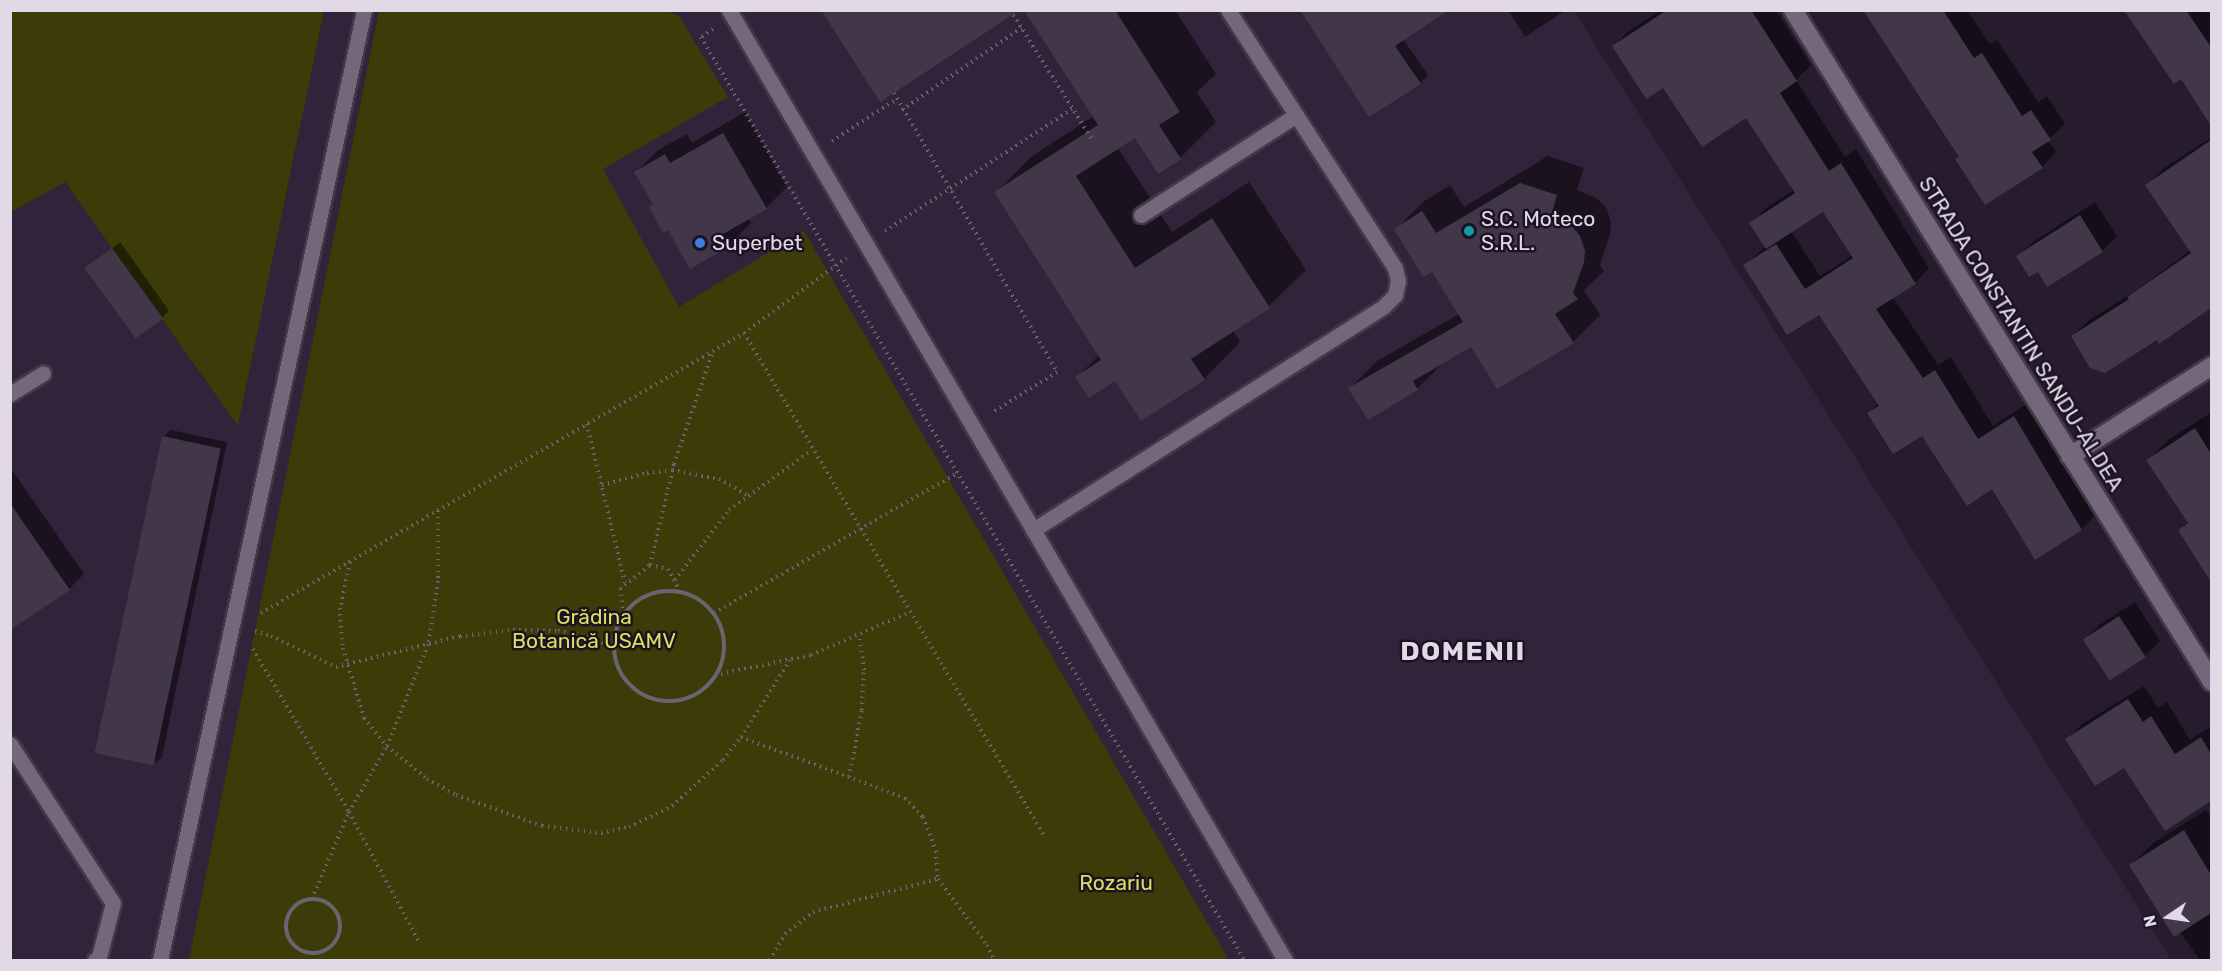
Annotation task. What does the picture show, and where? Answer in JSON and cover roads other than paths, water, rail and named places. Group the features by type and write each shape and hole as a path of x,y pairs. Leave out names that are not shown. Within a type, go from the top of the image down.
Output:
{"street":[{"name":"STRADA CONSTANTIN SANDU-ALDEA","path":"1793,10 2211,682"},
{"path":"2070,456 2211,366"}],"lane":[{"path":"160,960 364,10"},
{"path":"1033,530 1384,306 1395,295 1398,281 1395,268 1228,10"},
{"path":"731,14 1285,960"},
{"path":"1141,215 1296,115"},
{"path":"10,394 43,373"},
{"path":"10,744 113,903 99,957 94,960"}],"place":[{"name":"S.C. Moteco S.R.L.","path":"1469,231"},
{"name":"Superbet","path":"700,243"}],"district":[{"name":"DOMENII","path":"1463,652"}],"park label":[{"name":"Grădina Botanică USAMV","path":"594,629"},
{"name":"Rozariu","path":"1116,883"}]}
